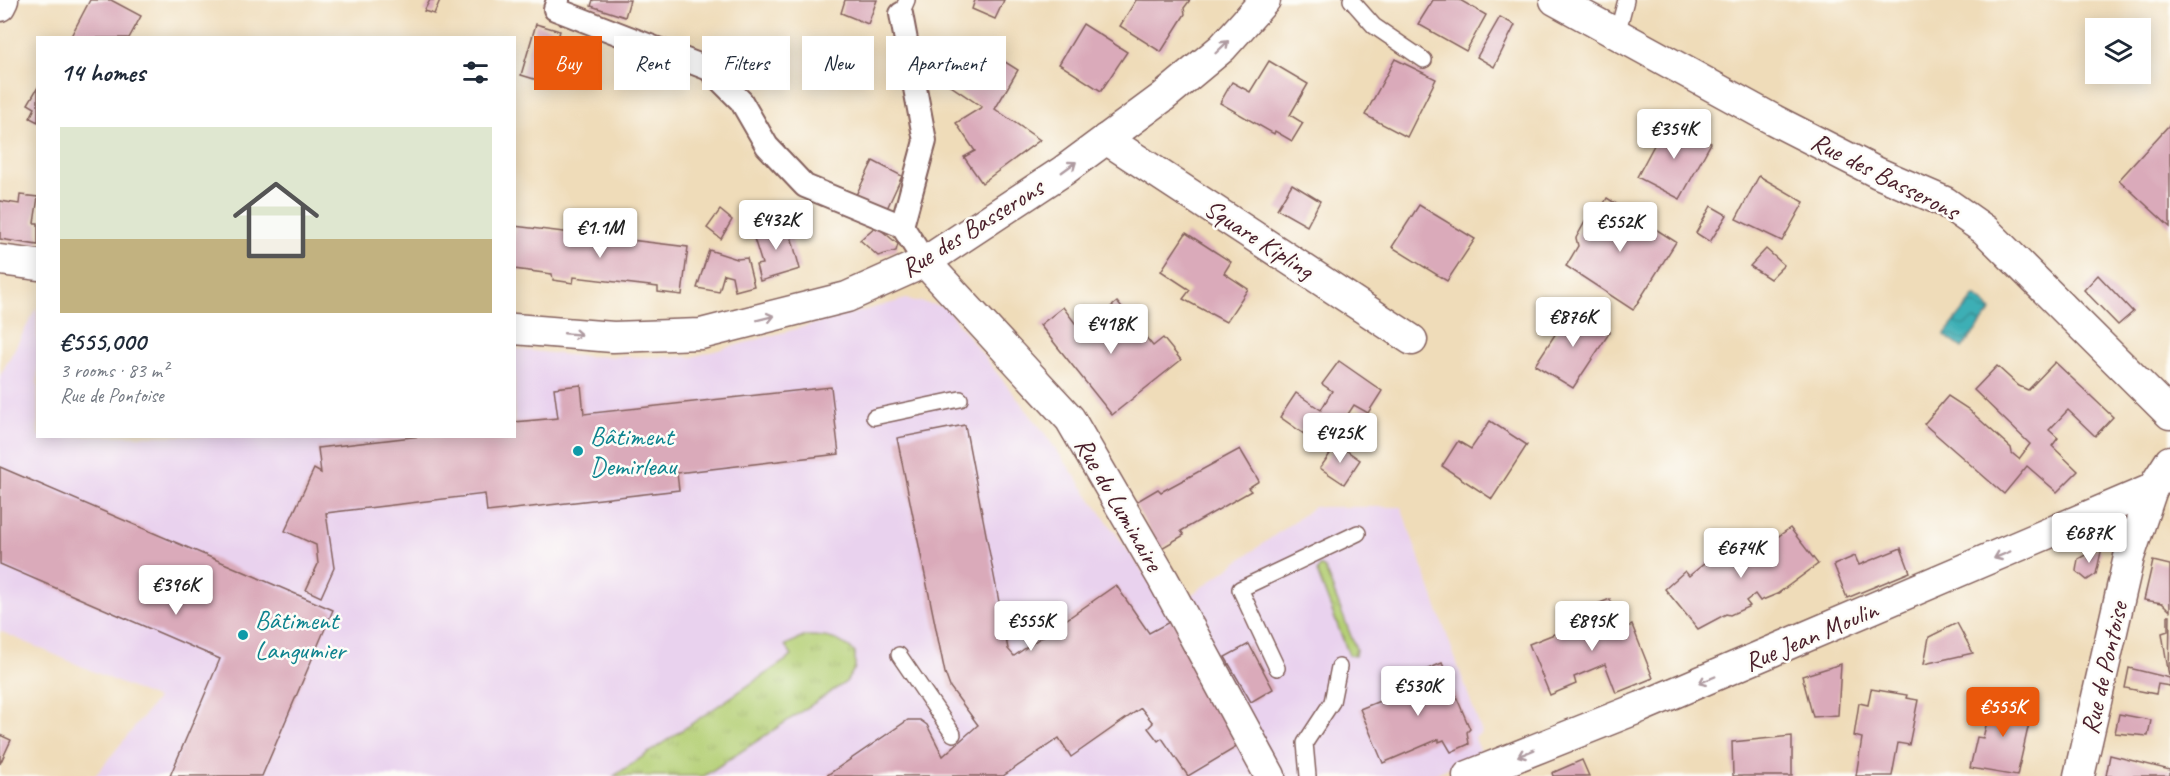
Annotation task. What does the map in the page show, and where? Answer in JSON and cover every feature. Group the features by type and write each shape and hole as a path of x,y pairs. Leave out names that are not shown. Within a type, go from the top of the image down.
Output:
{"street":[{"path":"0,6 3,0"},
{"path":"558,0 555,9 708,69 741,101 767,146 806,186 902,226 925,262"},
{"name":"Rue des Basserons","path":"516,329 613,337 701,334 847,297 925,262 1063,171 1163,98 1222,48 1265,0"},
{"name":"Rue des Basserons","path":"1555,0 1868,168 1945,202 1985,230 2170,414"},
{"path":"902,226 925,141 904,7"},
{"name":"Square Kipling","path":"1106,139 1412,339"},
{"path":"0,260 36,265"},
{"name":"Rue du Luminaire","path":"925,262 1070,419 1163,579 1270,776"},
{"name":"Rue de Pontoise","path":"2079,776 2129,557 2152,489 2170,461"},
{"name":"Rue Jean Moulin","path":"1468,776 1652,703 2078,523 2152,489"},
{"path":"2078,523 2095,523 2113,529 2120,545 2122,590"}],"lane":[{"path":"1351,0 1374,26 1424,60"},
{"path":"1617,34 1626,0"},
{"path":"874,417 960,399"},
{"path":"1277,668 1240,589 1358,532"},
{"path":"899,656 953,734"},
{"path":"1308,776 1305,743 1332,702 1339,667"}],"shaded area":[{"path":"906,299 945,307 1043,431 1170,610 1314,507 1401,507 1482,733 1475,737 1480,752 1431,776 95,776 157,699 0,631 0,376 36,309 36,438 516,438 516,349 578,356 692,357"}],"green space":[{"path":"1320,566 1325,569 1356,649 1355,656 1349,655 1317,572"},
{"path":"806,636 833,639 855,653 855,668 846,682 704,776 614,776 792,656 785,645"}],"water":[{"path":"1975,296 1992,310 1962,348 1944,335"}],"building":[{"path":"90,0 111,0 141,16 130,36 71,36"},
{"path":"430,0 440,0 434,14 424,11"},
{"path":"593,0 630,0 625,17 591,6"},
{"path":"845,0 877,0 868,24 841,13"},
{"path":"975,0 1004,0 995,19 972,9"},
{"path":"1136,0 1190,0 1184,8 1185,14 1161,52 1120,26"},
{"path":"1433,0 1460,0 1486,15 1466,51 1418,24"},
{"path":"1500,17 1515,25 1494,67 1477,57"},
{"path":"536,24 560,31 558,36 534,36 534,79 521,75"},
{"path":"1083,24 1127,52 1101,91 1059,64"},
{"path":"1395,59 1436,79 1407,137 1365,115"},
{"path":"1269,61 1308,84 1290,115 1303,123 1292,141 1275,131 1274,134 1220,103 1232,82 1250,92"},
{"path":"1006,62 1018,70 995,109 1040,140 982,183 964,157 975,151 956,123 982,107 957,90 1006,90"},
{"path":"36,90 36,121 30,118 35,108 28,104"},
{"path":"1667,121 1711,143 1680,199 1637,177"},
{"path":"2170,124 2170,227 2119,180"},
{"path":"873,161 902,176 884,215 854,199"},
{"path":"1759,176 1804,202 1782,241 1736,219"},
{"path":"1292,184 1320,201 1307,226 1277,209"},
{"path":"20,195 36,197 34,223 36,223 36,245 0,239 0,201 19,204"},
{"path":"1607,198 1676,242 1633,310 1566,266 1578,246 1576,238 1586,220 1595,220"},
{"path":"1419,205 1475,239 1447,281 1392,247"},
{"path":"1711,206 1727,215 1710,242 1696,233"},
{"path":"720,210 732,220 721,239 707,228"},
{"path":"787,221 800,269 760,281 756,265 762,264 752,232"},
{"path":"516,226 688,247 682,295 658,292 658,287 574,277 573,283 553,280 552,274 516,269"},
{"path":"876,226 898,244 896,251 878,256 860,240"},
{"path":"1186,233 1231,262 1224,273 1248,289 1226,322 1183,299 1190,290 1161,271"},
{"path":"1766,249 1784,265 1770,279 1750,266"},
{"path":"709,250 737,259 747,258 754,286 735,291 732,276 724,274 719,292 697,288"},
{"path":"2098,275 2133,312 2118,325 2084,290"},
{"path":"1117,302 1153,346 1163,338 1181,360 1112,415 1040,325 1063,307 1081,331"},
{"path":"1573,307 1610,332 1573,388 1535,365"},
{"path":"1339,361 1382,391 1368,413 1354,405 1327,446 1307,436 1280,417 1296,393 1321,410 1332,391 1322,384"},
{"path":"2055,362 2113,417 2095,436 2068,410 2049,430 2058,438 2052,446 2078,471 2057,492 2027,466 2004,494 1924,424 1948,396 1968,409 2011,448 2012,453 2019,459 2030,444 1974,390 1997,366 2019,386 2028,390"},
{"name":"Bâtiment Demirleau","path":"581,385 584,414 831,387 839,454 677,473 679,490 487,512 485,494 326,513 334,568 321,597 306,590 318,564 316,545 285,531 314,469 321,473 318,448 404,438 516,438 516,422 558,418 554,388"},
{"path":"1490,421 1527,445 1492,499 1442,466 1458,441 1471,449"},
{"path":"965,425 1008,649 1014,656 1116,585 1149,633 1173,620 1240,745 1188,776 1162,738 1158,741 1148,728 1153,723 1141,708 1071,757 1059,738 1003,776 826,776 908,720 920,720 927,725 943,756 978,725 950,687 945,673 897,438"},
{"path":"1337,444 1360,460 1344,484 1320,468"},
{"path":"1240,449 1259,481 1248,488 1251,491 1181,531 1184,535 1160,549 1134,503 1158,489 1161,492"},
{"name":"Bâtiment Langumier","path":"0,467 333,610 262,776 170,776 220,659 0,564"},
{"path":"1790,528 1818,564 1777,594 1760,601 1755,594 1746,601 1750,606 1730,615 1726,614 1698,629 1665,589 1685,571 1689,576 1710,559 1718,564 1744,543 1755,545 1758,551"},
{"path":"1901,548 1910,572 1847,598 1834,565 1855,556 1859,565"},
{"path":"2098,548 2101,552 2096,574 2087,580 2076,571 2078,559"},
{"path":"2153,561 2170,565 2170,611 2162,603 2144,600"},
{"path":"1610,599 1623,629 1632,625 1653,678 1616,693 1605,664 1574,677 1576,684 1550,695 1529,644 1587,621 1582,610"},
{"path":"2168,615 2170,615 2169,676 2162,633 2168,631"},
{"path":"1957,623 1973,653 1924,664 1929,637"},
{"path":"1249,644 1273,689 1251,702 1225,657"},
{"path":"1442,663 1470,729 1467,732 1469,744 1451,752 1444,740 1439,742 1439,739 1383,763 1360,709 1417,686 1414,675"},
{"path":"1841,664 1838,715 1813,717 1802,676"},
{"path":"2129,668 2170,678 2170,686 2158,684 2156,694 2125,688"},
{"path":"1871,689 1907,695 1906,698 1918,700 1909,745 1898,743 1892,776 1856,776 1862,738 1854,736 1859,703 1868,705"},
{"path":"1993,697 2033,706 2017,776 1970,768 1977,737 1983,738"},
{"path":"2119,714 2151,720 2148,736 2115,733"},
{"path":"0,735 11,740 0,764"},
{"path":"1792,736 1792,776 1733,776 1732,742"},
{"path":"2110,755 2170,770 2170,776 2106,776"},
{"path":"1582,760 1589,776 1553,776 1552,773"}],"place":[{"name":"Bâtiment Demirleau","path":"578,451"},
{"name":"Bâtiment Langumier","path":"243,635"}]}
